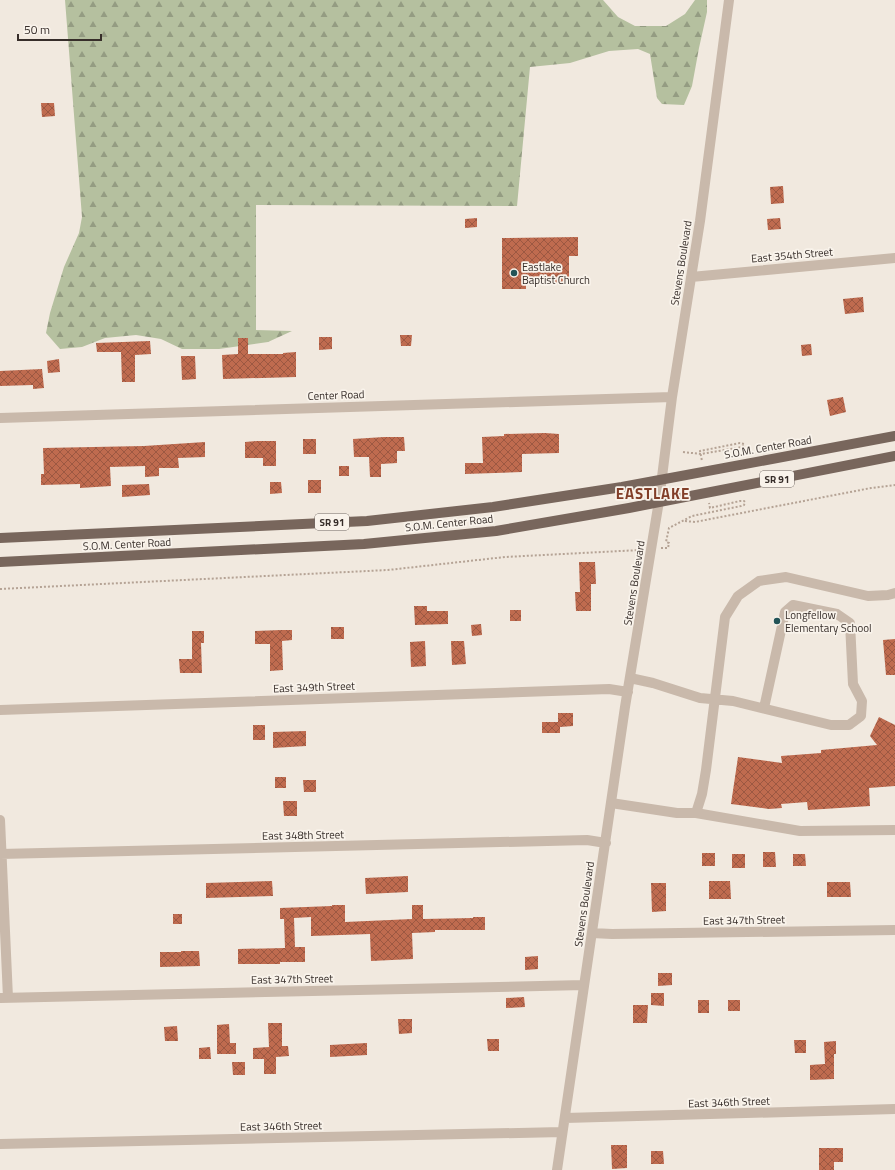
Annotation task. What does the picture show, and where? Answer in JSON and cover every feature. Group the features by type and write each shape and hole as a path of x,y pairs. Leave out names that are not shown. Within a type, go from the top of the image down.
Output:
{"main road":[{"name":"S.O.M. Center Road","path":"0,538 368,521 493,507 622,487 895,436"},
{"name":"S.O.M. Center Road","path":"0,562 364,544 496,531 629,508 895,456"}],"street":[{"name":"Stevens Boulevard","path":"558,1170 562,1132 611,803 659,501 672,397 700,221 729,0"},
{"name":"East 354th Street","path":"691,277 895,258"},
{"name":"Center Road","path":"0,418 672,397"},
{"path":"696,813 702,794 725,617 738,596 759,581 786,577 868,596 888,596 895,593"},
{"path":"630,678 653,683 700,698 733,701 831,725 850,726 861,716 862,701 853,684 850,623 837,614 792,605 785,612 764,708"},
{"name":"East 349th Street","path":"0,710 609,689 628,692"},
{"path":"611,803 676,813 696,813 800,831 895,830"},
{"path":"0,820 4,998"},
{"name":"East 348th Street","path":"1,854 587,840 606,843"},
{"name":"East 347th Street","path":"592,933 895,930"},
{"name":"East 347th Street","path":"4,998 584,985"},
{"name":"East 346th Street","path":"565,1118 895,1109"},
{"name":"East 346th Street","path":"0,1144 562,1132"}],"path":[{"path":"683,452 700,454 742,447 745,445 742,442 700,452"},
{"path":"684,520 695,522 871,488 895,485"},
{"path":"668,548 669,543 666,542 669,528 692,516 741,506 744,505 745,502 740,500 710,508"},
{"path":"0,589 388,570 505,557 642,550"}],"green space":[{"path":"65,0 603,0 618,17 635,26 666,26 685,14 695,0 707,0 707,12 692,86 684,105 662,104 657,98 650,54 638,49 609,51 570,63 530,67 517,206 256,205 256,330 292,331 268,342 219,349 182,349 161,339 136,335 105,338 82,347 60,349 46,333 50,313 64,267 79,233 82,217"}],"building":[{"path":"41,103 54,103 55,116 42,117"},
{"path":"783,186 784,203 771,204 770,187"},
{"path":"477,218 477,227 465,228 465,219"},
{"path":"780,218 781,229 768,230 767,219"},
{"name":"Eastlake Baptist Church","path":"578,237 578,256 569,256 569,283 526,283 526,289 502,289 502,238"},
{"path":"863,297 864,312 845,314 843,299"},
{"path":"400,335 412,335 411,346 401,346"},
{"path":"319,337 332,337 332,349 319,350"},
{"path":"238,338 248,338 248,354 283,354 296,352 296,377 223,379 222,355 238,354"},
{"path":"150,341 151,354 135,355 135,382 122,382 121,352 97,352 96,343"},
{"path":"811,344 812,355 802,356 801,345"},
{"path":"181,356 195,356 196,379 182,380"},
{"path":"59,359 60,372 48,373 47,361"},
{"path":"42,369 44,388 33,389 33,385 0,386 0,371"},
{"path":"843,397 846,412 830,416 827,400"},
{"path":"504,434 559,434 559,453 522,454 522,472 465,474 465,463 483,463 482,437 504,436"},
{"path":"404,437 405,451 397,451 397,463 381,464 381,477 370,477 369,457 354,457 353,439"},
{"path":"303,439 316,439 316,454 303,454"},
{"path":"276,441 276,466 263,466 263,458 245,458 245,442"},
{"path":"205,442 205,457 178,458 179,468 159,468 159,476 145,477 145,466 110,467 111,486 80,488 80,484 41,485 41,474 44,474 43,448 144,446"},
{"path":"339,466 349,466 349,476 339,476"},
{"path":"308,480 321,480 321,493 308,493"},
{"path":"270,482 281,482 282,493 270,494"},
{"path":"149,484 150,495 122,497 122,485"},
{"path":"579,562 595,562 596,584 591,584 591,611 576,611 575,592 580,592"},
{"path":"414,606 427,606 427,611 448,611 448,624 415,625"},
{"path":"510,610 521,610 521,621 510,621"},
{"path":"481,624 482,635 472,636 471,625"},
{"path":"331,627 344,627 344,639 331,639"},
{"path":"292,630 292,640 282,641 283,670 270,671 270,644 255,644 255,631"},
{"path":"192,631 204,631 204,643 201,643 202,673 180,673 179,659 192,659"},
{"path":"895,639 895,675 886,675 883,640"},
{"path":"425,641 426,666 411,667 410,642"},
{"path":"451,641 464,641 466,664 452,665"},
{"path":"558,713 573,713 573,726 560,727 560,733 542,733 542,722 558,722"},
{"path":"879,717 895,725 895,786 869,788 870,806 808,810 807,802 781,804 782,808 769,809 731,804 738,757 782,763 781,756 821,753 821,750 877,745 870,736"},
{"path":"253,725 265,725 265,740 253,740"},
{"path":"306,731 306,746 273,748 273,732"},
{"path":"275,777 286,777 286,788 275,788"},
{"path":"303,780 316,780 316,792 304,792"},
{"path":"283,801 297,801 297,816 284,816"},
{"path":"763,852 775,852 776,867 763,867"},
{"path":"702,853 715,853 715,866 702,866"},
{"path":"732,854 745,854 745,868 732,868"},
{"path":"793,854 805,854 806,866 793,866"},
{"path":"408,876 408,892 366,894 365,878"},
{"path":"272,881 273,896 206,898 206,883"},
{"path":"709,881 730,881 731,899 709,899"},
{"path":"827,882 850,882 851,897 827,897"},
{"path":"651,883 666,883 666,911 652,912"},
{"path":"345,905 345,922 412,919 412,905 423,905 423,919 485,917 485,930 435,930 435,932 412,933 413,959 371,961 370,934 311,936 311,917 294,918 295,947 305,947 305,962 280,962 280,964 238,964 238,949 285,948 284,919 280,919 280,908"},
{"path":"173,914 182,914 182,924 173,924"},
{"path":"199,951 200,966 160,967 160,952"},
{"path":"538,956 538,969 525,970 525,957"},
{"path":"658,973 672,973 672,985 658,986"},
{"path":"651,993 664,993 664,1006 651,1005"},
{"path":"524,997 525,1007 506,1008 506,998"},
{"path":"698,1000 709,1000 709,1013 698,1013"},
{"path":"728,1000 740,1000 740,1011 728,1011"},
{"path":"633,1005 648,1005 647,1023 633,1023"},
{"path":"398,1019 412,1019 412,1033 399,1034"},
{"path":"268,1023 282,1023 282,1046 288,1046 289,1056 276,1057 276,1074 264,1074 264,1059 253,1059 253,1048 269,1047"},
{"path":"229,1024 230,1043 236,1043 236,1054 217,1054 217,1025"},
{"path":"177,1026 178,1041 165,1041 164,1027"},
{"path":"487,1039 499,1039 499,1051 488,1051"},
{"path":"794,1040 806,1040 806,1053 795,1053"},
{"path":"836,1041 836,1054 834,1054 834,1079 810,1080 810,1065 825,1064 824,1042"},
{"path":"367,1043 367,1055 330,1057 330,1045"},
{"path":"210,1047 211,1059 199,1059 199,1048"},
{"path":"232,1062 245,1062 245,1075 233,1075"},
{"path":"611,1145 627,1145 627,1168 612,1169"},
{"path":"819,1148 843,1148 843,1162 834,1162 834,1170 819,1170"},
{"path":"651,1151 663,1151 664,1164 651,1164"}],"place":[{"name":"Eastlake Baptist Church","path":"514,273"},
{"name":"Longfellow Elementary School","path":"777,621"}],"district":[{"name":"EASTLAKE","path":"653,494"}]}
